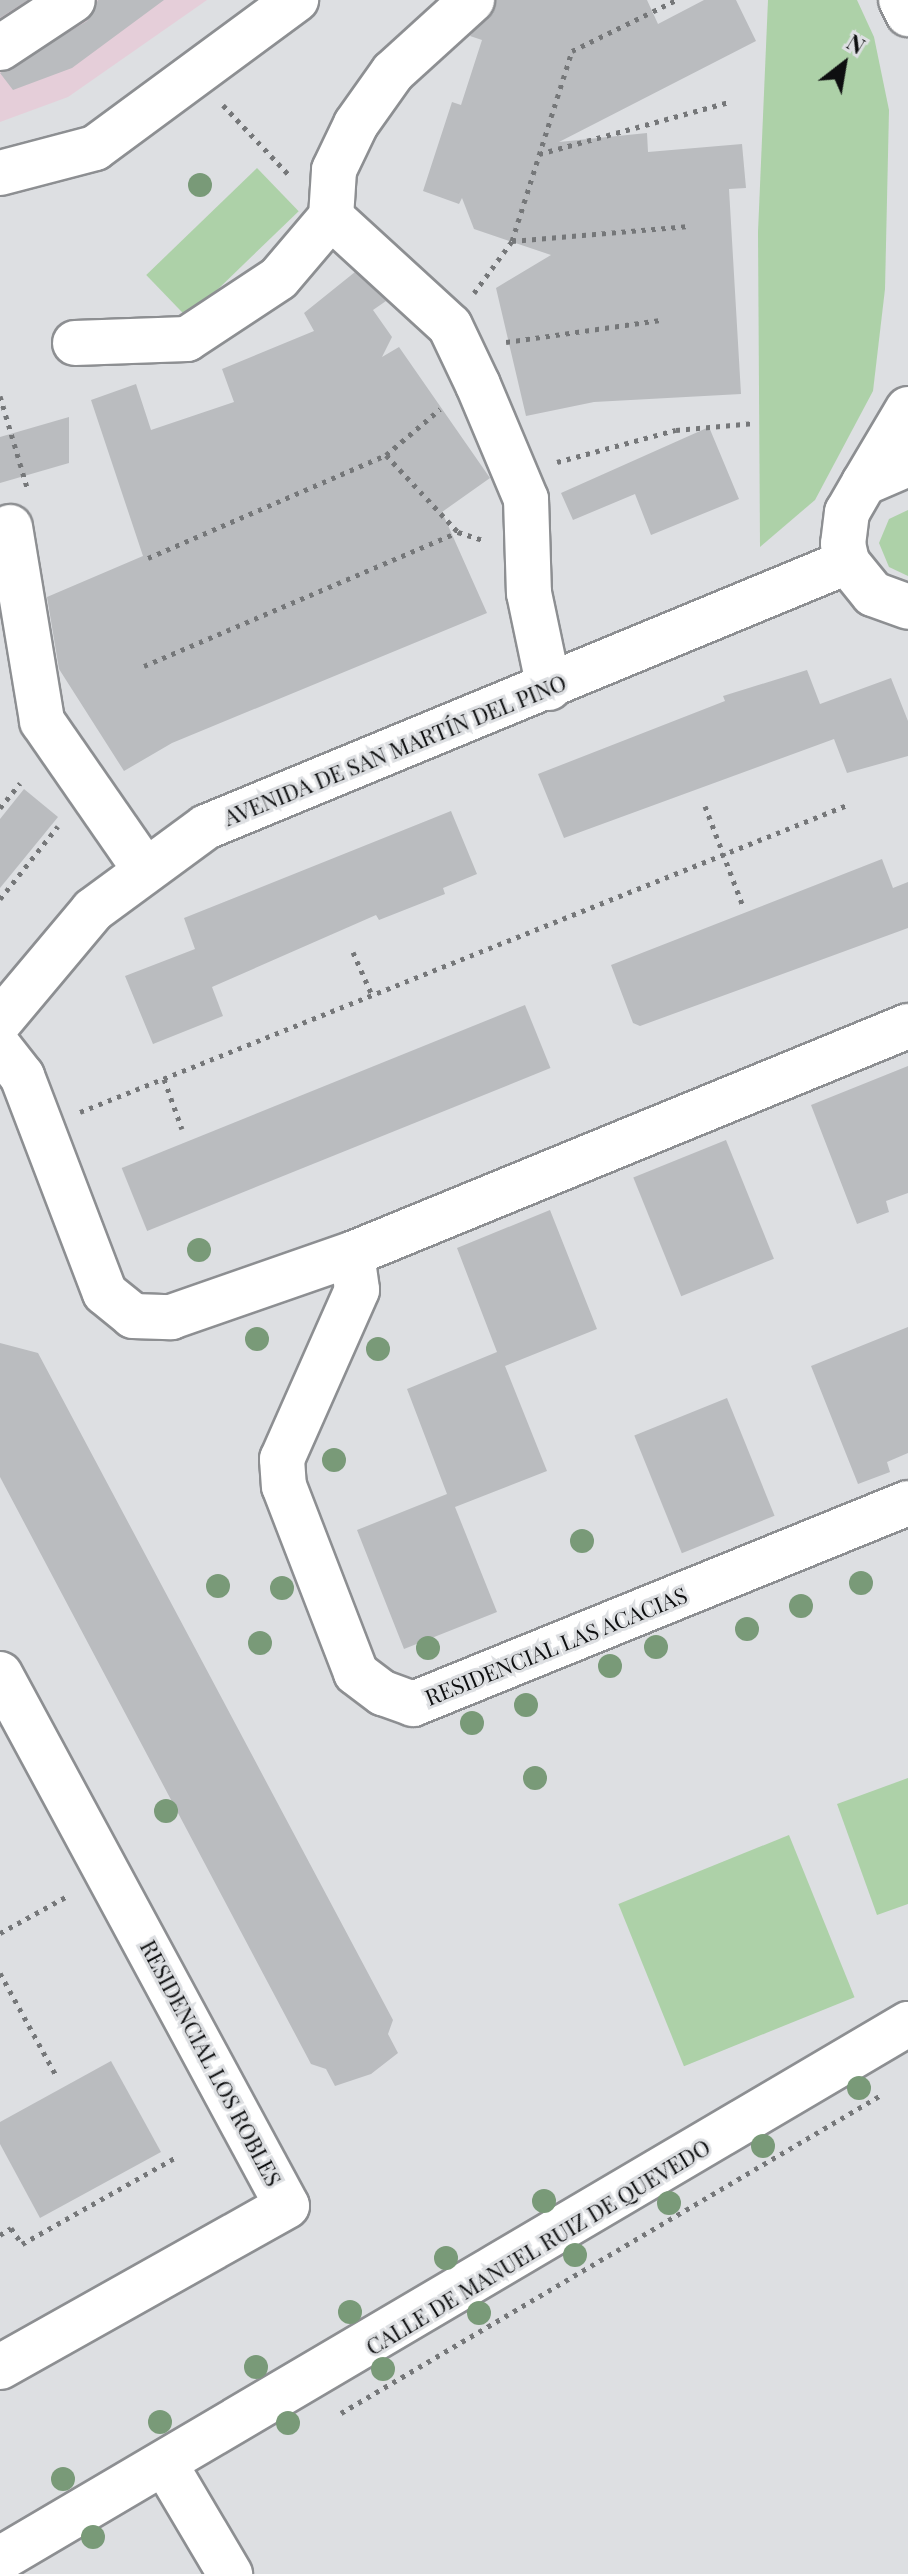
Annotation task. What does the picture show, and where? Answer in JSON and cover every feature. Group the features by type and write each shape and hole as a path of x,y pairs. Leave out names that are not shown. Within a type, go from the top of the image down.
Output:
{"street":[{"path":"0,80 12,42 73,0"},
{"path":"0,173 95,148 296,0"},
{"path":"75,343 187,339 279,278 331,217 334,170 356,124 393,72 472,0"},
{"path":"901,0 908,14"},
{"path":"331,217 464,354 526,499 532,555 529,593 549,688"},
{"path":"908,409 847,512 847,562 873,594 908,607"},
{"path":"864,483 908,464"},
{"path":"10,527 42,721 143,867"},
{"name":"AVENIDA DE SAN MARTÍN DEL PINO","path":"0,1021 93,910 143,867 206,827 290,789 549,688 847,562"},
{"path":"0,1048 22,1076 105,1293 133,1316 171,1317 352,1254 908,1026"},
{"name":"RESIDENCIAL LAS ACACIAS","path":"352,1254 357,1290 282,1459 284,1486 356,1673 383,1693 413,1704 908,1503"},
{"name":"RESIDENCIAL LOS ROBLES","path":"0,1674 287,2206 0,2367"},
{"name":"CALLE DE MANUEL RUIZ DE QUEVEDO","path":"0,2559 908,2024"},
{"path":"165,2464 230,2574"}],"path":[{"path":"148,558 386,455 464,354 512,241 572,51 676,0"},
{"path":"199,71 233,118 331,217"},
{"path":"539,154 729,102"},
{"path":"512,241 689,226"},
{"path":"464,354 660,320"},
{"path":"0,396 29,493 10,527"},
{"path":"515,472 676,430 755,423"},
{"path":"386,455 458,532 532,555"},
{"path":"144,666 458,532"},
{"path":"0,808 20,783"},
{"path":"72,1116 847,805"},
{"path":"705,806 743,906"},
{"path":"0,899 58,826"},
{"path":"353,952 372,996"},
{"path":"164,1079 182,1129"},
{"path":"0,1933 109,1873"},
{"path":"0,1973 57,2077"},
{"path":"0,2235 11,2228 22,2244 178,2156"}],"shaded area":[{"path":"0,0 207,0 68,97 0,122"}],"green space":[{"path":"768,0 857,0 874,37 889,110 885,289 873,391 815,500 760,547 758,232"},
{"path":"257,168 299,211 188,318 146,275"},
{"path":"908,510 908,576 889,567 879,543 889,519"},
{"path":"908,1778 908,1904 877,1915 837,1804"},
{"path":"789,1835 855,1997 684,2066 618,1904"}],"building":[{"path":"0,0 28,0 0,18"},
{"path":"98,0 164,0 72,68 13,90 0,73 87,21"},
{"path":"496,0 647,0 658,24 704,0 736,0 756,41 559,142 647,133 648,152 742,144 746,188 729,189 741,394 594,402 526,416 496,288 551,255 474,229 462,198 459,204 423,191 452,102 461,105 482,40 470,36"},
{"path":"355,272 386,301 373,310 392,337 382,357 399,347 490,478 442,512 487,613 172,743 124,771 59,669 47,597 143,556 91,400 136,384 151,430 234,402 222,369 314,331 304,313"},
{"path":"69,417 69,463 0,483 0,437"},
{"path":"709,427 739,499 651,535 635,494 573,520 561,493"},
{"path":"807,670 820,704 891,678 908,721 908,756 847,773 834,739 564,838 538,774 725,701 723,696"},
{"path":"24,789 58,817 0,888 0,819"},
{"path":"451,811 477,874 443,888 445,894 379,920 376,915 212,987 223,1016 153,1044 125,976 195,949 184,918"},
{"path":"882,859 893,888 908,882 908,928 640,1026 633,1023 611,965"},
{"path":"525,1005 550,1068 147,1231 122,1168"},
{"path":"908,1066 908,1193 886,1201 889,1212 857,1224 811,1105"},
{"path":"726,1140 774,1259 681,1296 633,1177"},
{"path":"550,1210 597,1329 505,1366 547,1471 455,1507 497,1612 404,1649 357,1530 447,1494 407,1389 497,1352 457,1248"},
{"path":"908,1327 908,1453 887,1462 890,1472 858,1484 811,1366"},
{"path":"0,1343 38,1353 393,2020 388,2034 398,2053 371,2074 335,2086 326,2069 311,2064 0,1477"},
{"path":"727,1398 775,1516 682,1553 634,1435"},
{"path":"111,2061 161,2152 40,2218 0,2144 0,2122"}]}
